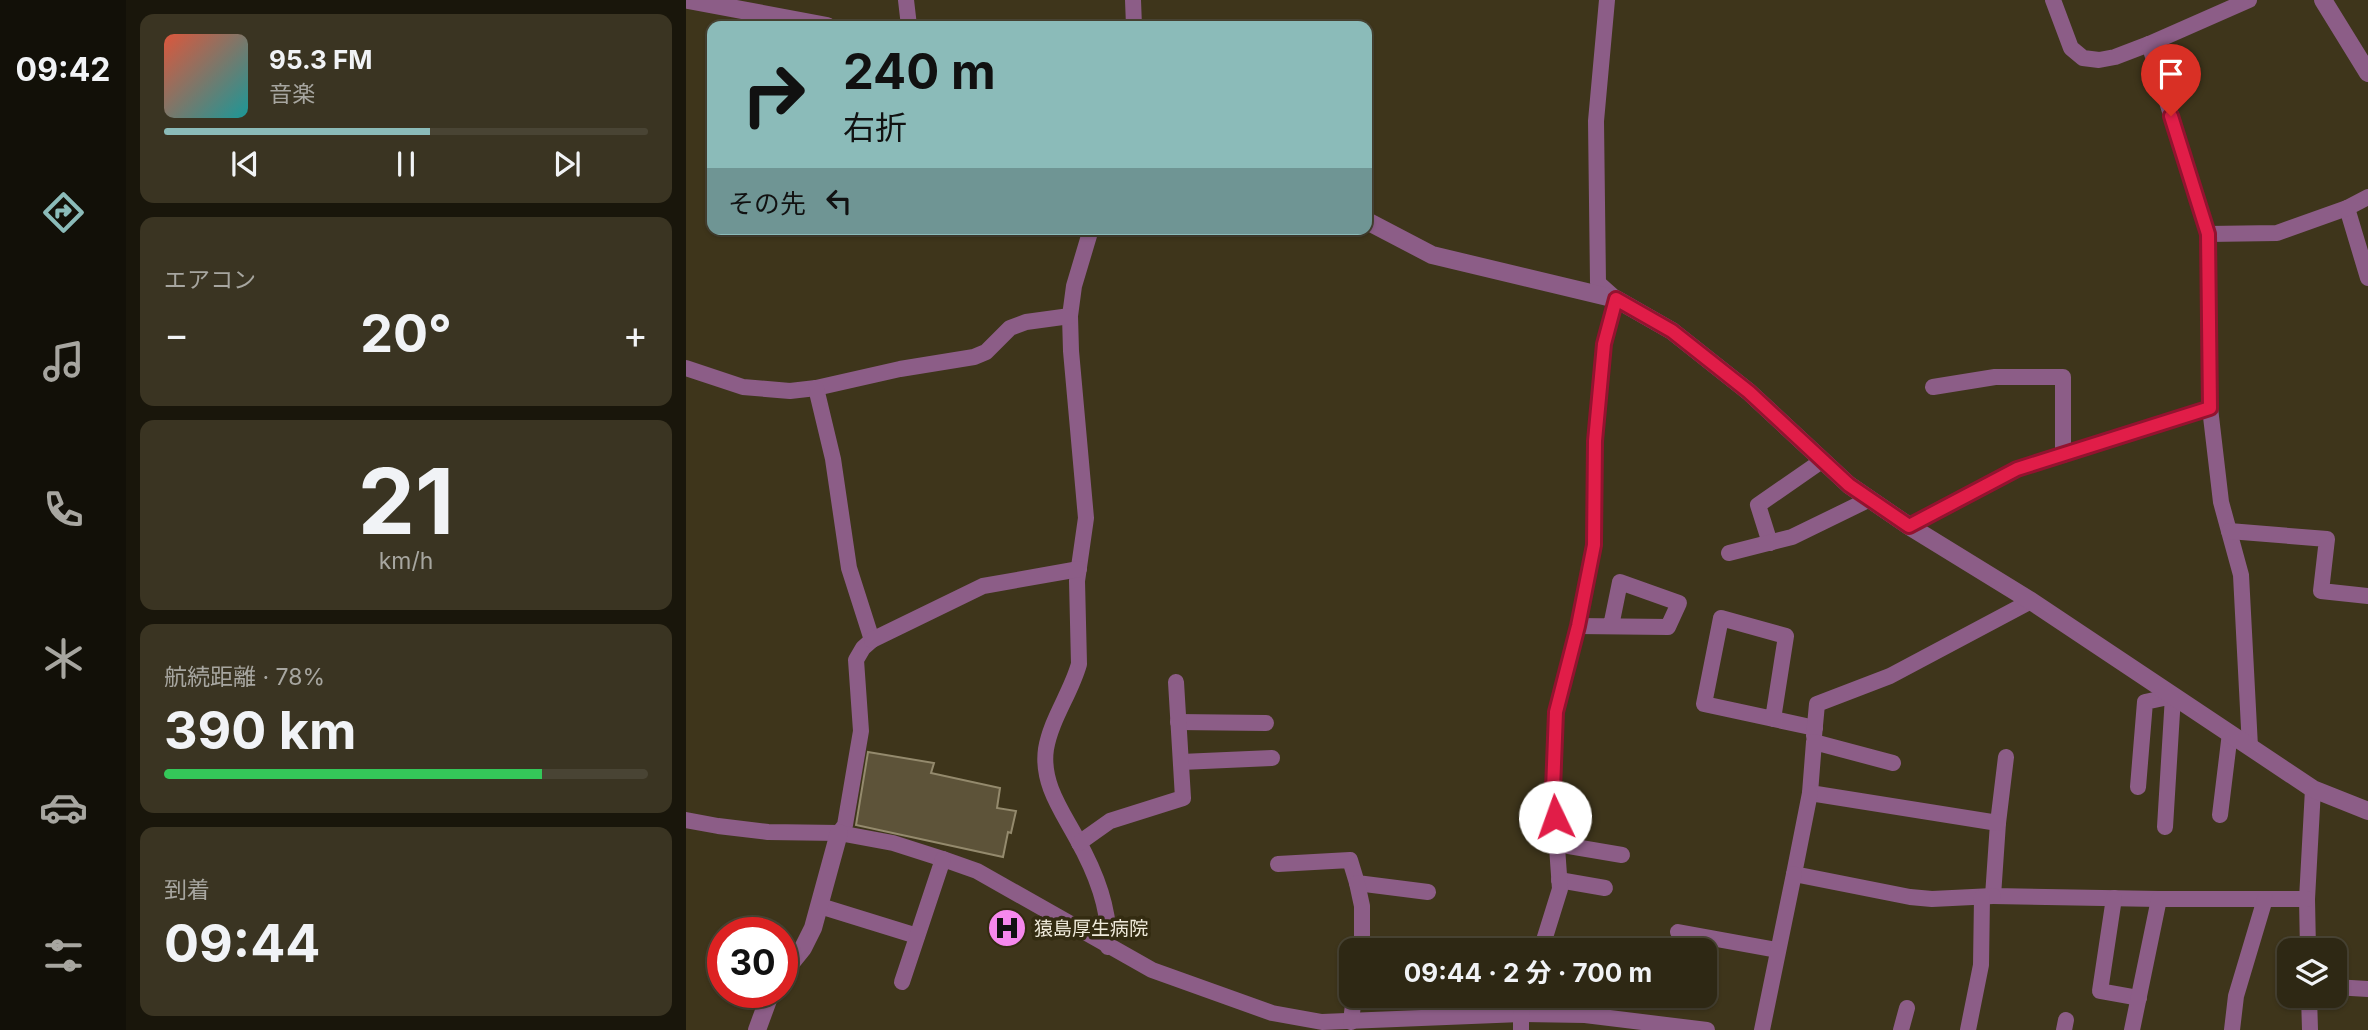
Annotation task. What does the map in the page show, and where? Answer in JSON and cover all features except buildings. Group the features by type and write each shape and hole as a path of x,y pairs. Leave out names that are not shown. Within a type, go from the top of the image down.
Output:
{"street":[{"path":"688,0 800,21"},
{"path":"906,0 908,21"},
{"path":"1133,0 1134,21"},
{"path":"1607,0 1596,121 1598,283 1616,299 1672,331 1749,392 1849,485 1909,526 2031,601 2313,789 2368,811"},
{"path":"2053,0 2060,26 2071,48 2083,58 2099,60 2149,44 2249,0"},
{"path":"2323,0 2368,73"},
{"path":"2149,44 2208,234 2210,408 2221,502 2241,575 2250,747"},
{"path":"2208,234 2277,233 2347,208 2368,197"},
{"path":"2347,208 2368,278"},
{"path":"1372,224 1432,255 1616,299"},
{"path":"1089,235 1074,286 1070,316 1086,518 1077,581 1079,664 1053,724 1046,750 1050,787 1079,843 1104,902 1110,929 1108,947"},
{"path":"1545,938 1560,890 1553,790 1556,712 1578,626 1594,545 1595,441 1604,344 1616,299"},
{"path":"686,368 743,387 790,391 816,388 900,369 974,357 986,352 1010,328 1026,322 1070,316"},
{"path":"1933,387 1995,377 2063,377 2063,455"},
{"path":"816,388 833,459 849,568 872,640"},
{"path":"1909,526 2017,469 2210,408"},
{"path":"1770,543 1758,505 1823,460"},
{"path":"1729,553 1792,537 1870,499"},
{"path":"2229,531 2327,539 2321,591 2368,596"},
{"path":"798,954 820,906 839,833 845,824 862,731 856,660 863,648 872,640 983,586 1079,569"},
{"path":"1762,1030 1810,793 1817,704 1890,676 2031,601"},
{"path":"1773,719 1786,636 1721,618 1704,704 1773,719 1893,763"},
{"path":"1578,626 1611,626"},
{"path":"1079,843 1110,821 1183,798 1175,682"},
{"path":"2137,787 2145,702 2173,696"},
{"path":"2165,827 2173,696"},
{"path":"1178,722 1266,723"},
{"path":"2220,815 2230,733"},
{"path":"1968,1030 1981,965 1987,896 2006,757"},
{"path":"1181,762 1272,758"},
{"path":"2308,938 2307,899 2313,789"},
{"path":"1810,793 1998,823"},
{"path":"686,820 768,832 839,833 893,843 943,859 977,872 1152,970 1303,1025 1322,1022 1439,1024 1639,1020 1707,1030"},
{"path":"1557,844 1622,855"},
{"path":"902,982 943,859"},
{"path":"1278,863 1350,860 1363,906 1362,938"},
{"path":"1794,874 1932,899 1987,896 2307,899"},
{"path":"1559,880 1605,888"},
{"path":"1357,883 1428,892"},
{"path":"2114,898 2100,991 2139,998"},
{"path":"2132,1030 2159,899"},
{"path":"2232,1030 2236,996 2265,899"},
{"path":"820,906 917,936"},
{"path":"1678,932 1777,950"},
{"path":"2347,988 2368,989"},
{"path":"758,1030 766,1008"},
{"path":"1351,1022 1353,1008"},
{"path":"1901,1030 1907,1008"},
{"path":"2309,1008 2309,1030"}],"place":[{"name":"猿島厚生病院","path":"1007,928"}],"route":[{"path":"1555,817 1553,790 1556,712 1578,626 1594,545 1595,441 1604,344 1616,299 1672,331 1749,392 1849,485 1909,526 2017,469 2210,408 2208,234 2171,116"}]}
